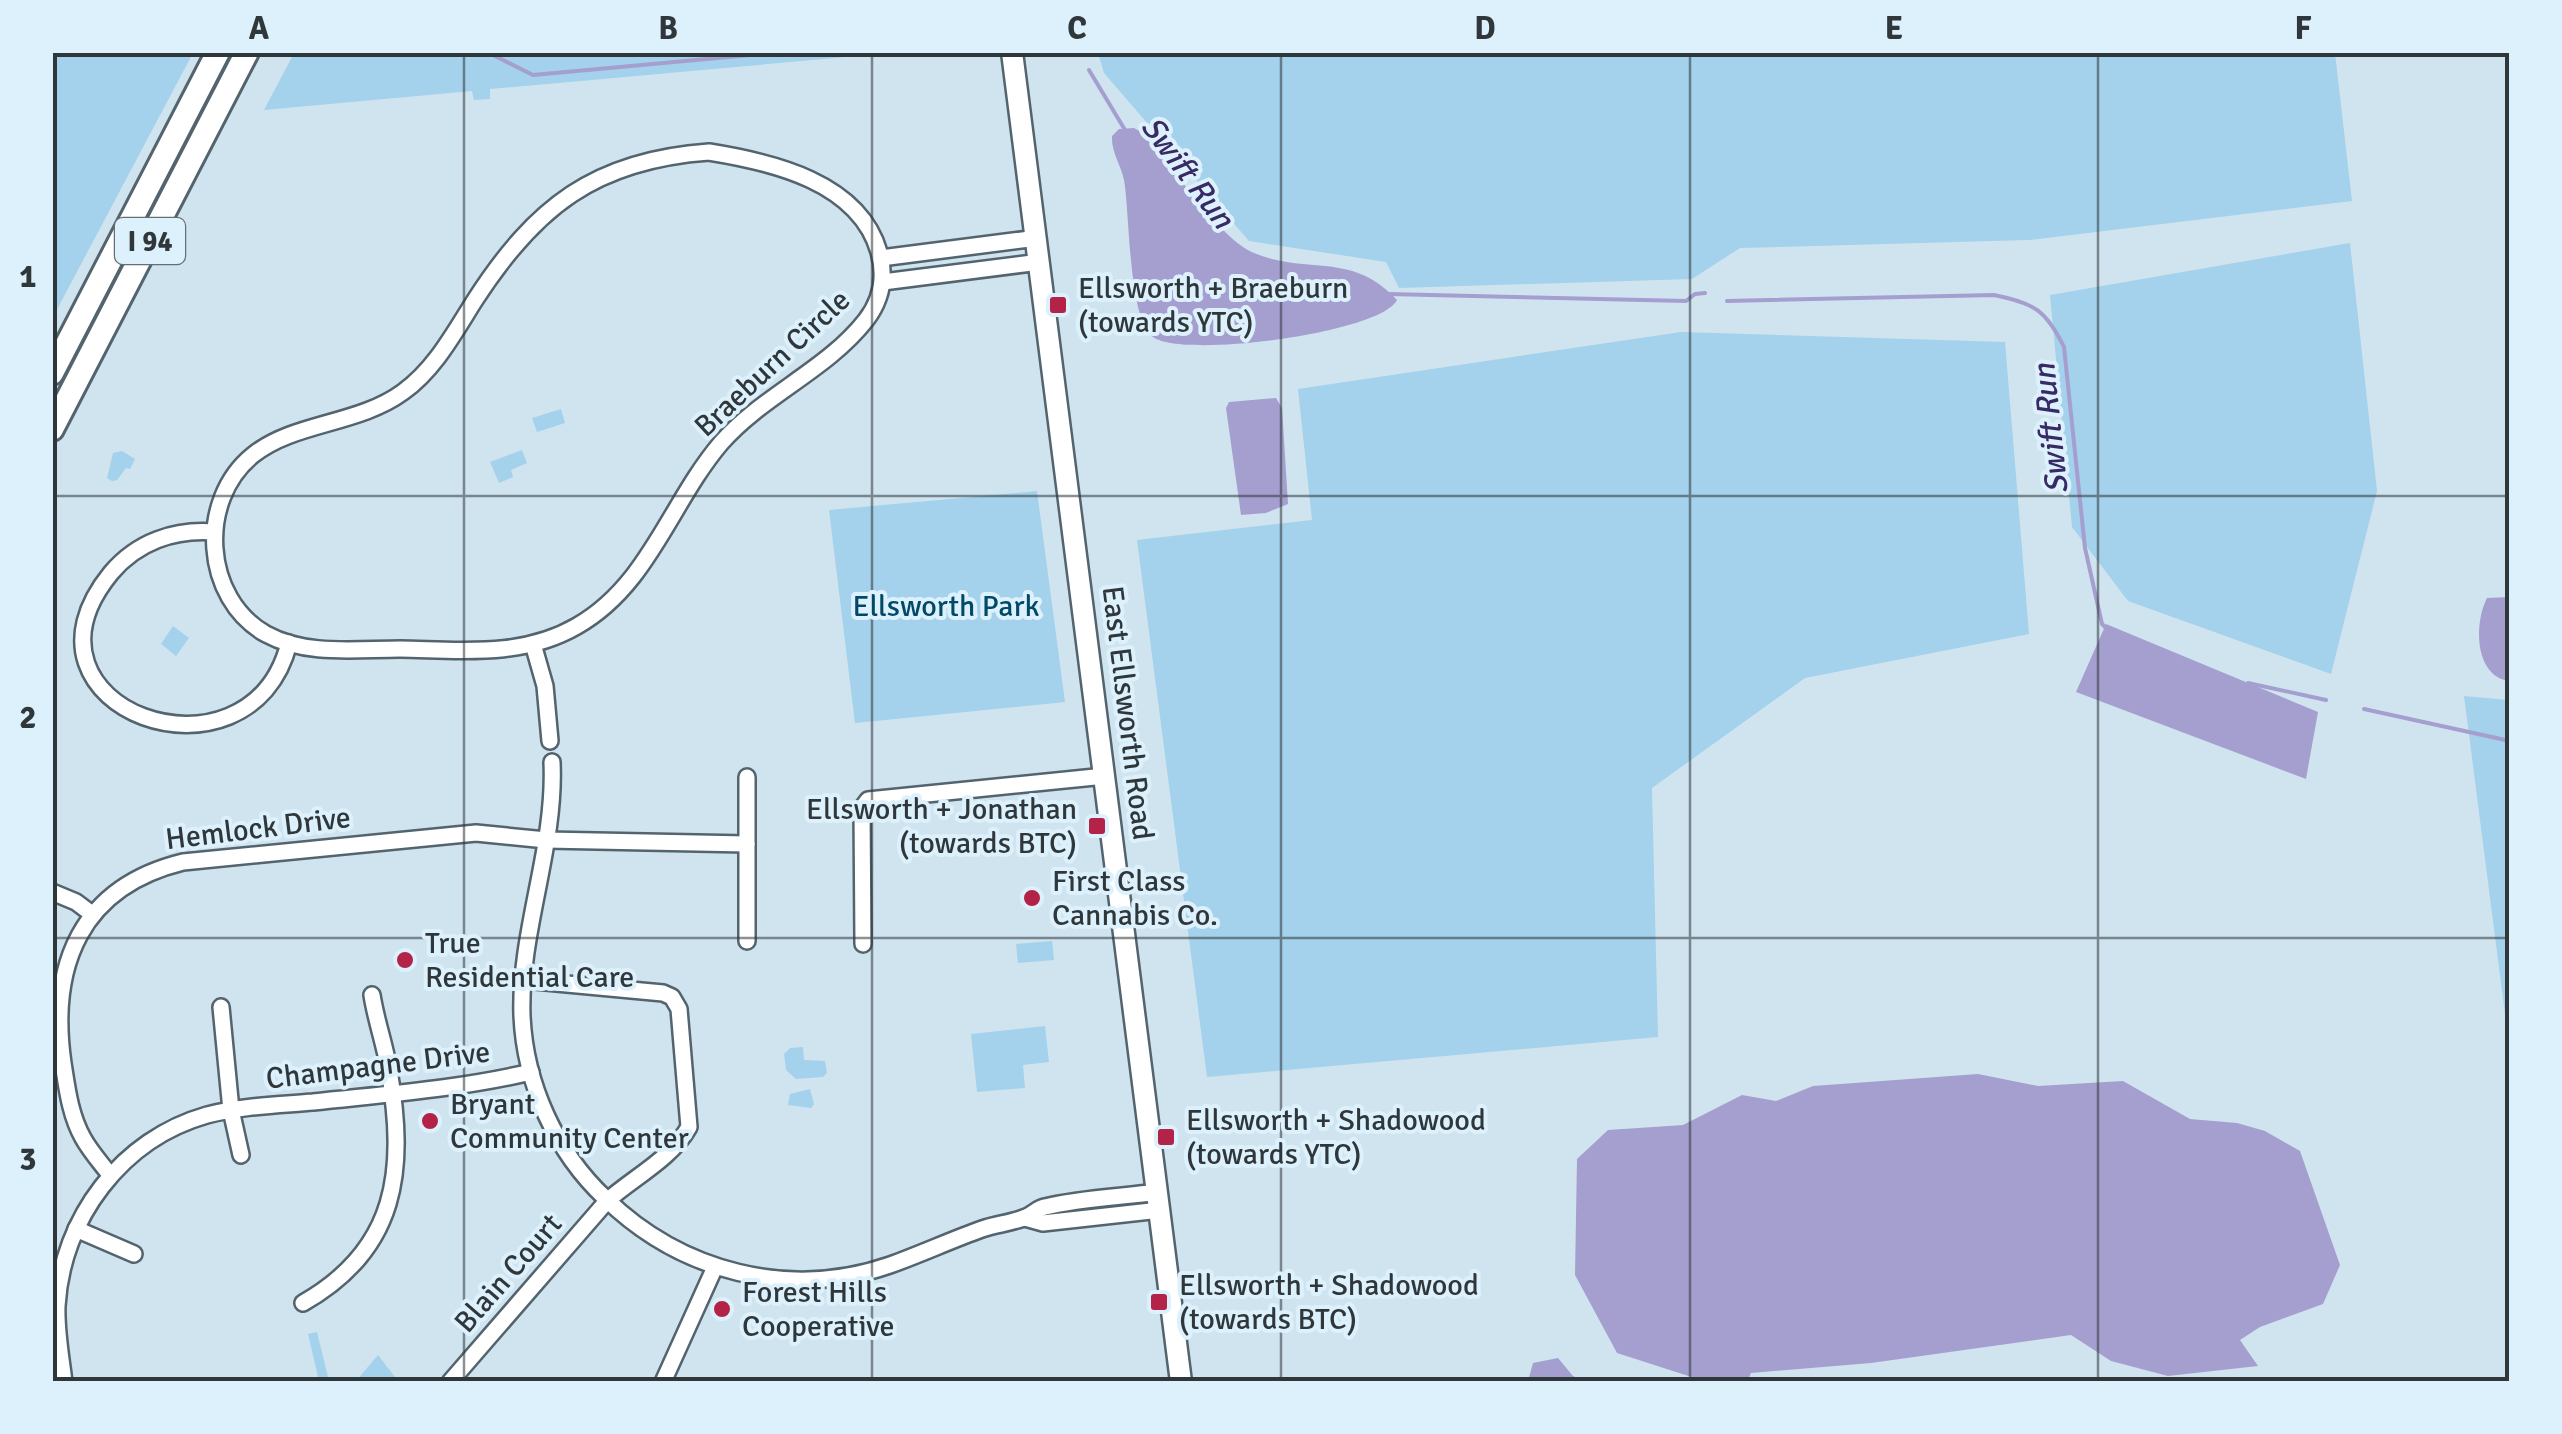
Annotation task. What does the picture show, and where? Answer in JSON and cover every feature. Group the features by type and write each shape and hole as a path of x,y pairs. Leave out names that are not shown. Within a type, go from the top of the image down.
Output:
{"highway":[{"name":"I 94","path":"52,373 218,52"},
{"name":"I 94","path":"52,430 247,52"}],"main road":[{"name":"East Ellsworth Road","path":"1012,52 1181,1382"}],"street":[{"name":"Braeburn Circle","path":"709,152 770,164 812,180 849,204 866,222 881,258 884,282 878,300 856,332 753,412 709,458 650,557 627,586 580,625 533,644 507,649 323,649 289,644 266,634 232,602 218,570 214,532 230,484 252,456 286,438 376,408 402,392 430,368 492,273 533,222 572,193 612,173 673,154 709,152"},
{"path":"881,258 1036,238"},
{"name":"Braeburn Circle","path":"884,282 1040,262"},
{"path":"214,532 189,532 142,545 108,576 83,636 87,668 99,689 120,708 151,720 191,724 224,720 266,691 280,672 289,644"},
{"path":"533,644 545,686 550,740"},
{"path":"552,762 552,807 524,980 522,1016 531,1072 560,1140 607,1201 662,1244 740,1274 785,1280 851,1276 1025,1218 1042,1207 1159,1201"},
{"path":"863,944 862,808 868,800 1105,776"},
{"path":"747,777 747,941"},
{"name":"Hemlock Drive","path":"110,1175 82,1137 72,1111 57,1055 59,1003 62,982 81,930 92,914 125,884 183,862 444,835 747,844"},
{"path":"52,892 92,914"},
{"name":"Blain Court","path":"450,1382 607,1201 638,1179 689,1127 680,1009 672,997 524,980"},
{"path":"303,1303 342,1278 358,1260 384,1221 398,1168 392,1094 372,995"},
{"path":"221,1007 231,1110"},
{"name":"Champagne Drive","path":"60,1375 57,1306 61,1243 76,1229 110,1175 166,1133 192,1120 231,1110 468,1086 531,1072"},
{"name":"Champagne Drive","path":"231,1110 241,1155"},
{"path":"76,1229 134,1254"},
{"path":"663,1382 714,1267"}],"green space":[{"path":"294,52 891,53 490,89 490,99 474,100 472,91 264,110"},
{"path":"52,53 193,53 53,317 52,317"},
{"path":"1098,53 2335,53 2352,201 2029,240 1740,248 1692,279 1399,288 1386,262 1249,241 1104,73"},
{"path":"2350,243 2377,491 2331,674 2128,601 2072,527 2050,295"},
{"path":"1681,332 2005,342 2029,634 1805,678 1652,788 1658,1037 1207,1077 1137,540 1312,520 1298,389"},
{"path":"561,409 565,423 537,432 532,418"},
{"path":"522,450 527,463 511,470 513,477 499,483 490,462"},
{"path":"122,451 135,459 130,469 126,468 112,481 107,478 113,453"},
{"name":"Ellsworth Park","path":"1037,491 1065,702 855,723 829,510"},
{"path":"173,626 189,638 176,656 161,644"},
{"path":"2464,696 2509,700 2509,1045"},
{"path":"1052,941 1054,960 1018,963 1016,944"},
{"path":"1045,1026 1049,1062 1023,1065 1025,1088 977,1092 971,1034"},
{"path":"803,1047 804,1060 825,1061 827,1073 823,1077 796,1079 786,1070 784,1054 790,1048"},
{"path":"810,1089 814,1104 811,1108 788,1105 790,1094"},
{"path":"317,1332 329,1381 319,1381 308,1334"},
{"path":"378,1355 398,1381 356,1381"}],"shaded area":[{"path":"1134,128 1145,134 1211,217 1241,245 1274,259 1364,275 1397,300 1383,312 1356,323 1280,339 1202,345 1171,343 1153,337 1145,326 1134,288 1124,180 1112,142 1119,129"},
{"path":"1276,398 1282,408 1288,504 1266,513 1241,515 1226,408 1229,402"},
{"path":"2510,597 2509,681 2489,669 2483,659 2479,634 2487,598"},
{"path":"2106,624 2318,712 2306,779 2076,692"},
{"path":"1978,1074 2038,1086 2123,1081 2190,1119 2237,1123 2265,1131 2300,1151 2340,1265 2323,1304 2260,1327 2240,1340 2258,1366 2168,1376 2111,1361 2071,1335 1871,1363 1751,1373 1747,1382 1704,1381 1617,1353 1575,1275 1577,1159 1608,1130 1683,1125 1742,1095 1776,1101 1813,1086"},
{"path":"1558,1358 1573,1376 1584,1381 1528,1381 1533,1363"}],"waterway":[{"name":"Swift Run","path":"487,52 533,75 784,52"},
{"name":"Swift Run","path":"1089,70 1125,130"},
{"name":"Swift Run","path":"1388,294 1686,301 1705,293"},
{"name":"Swift Run","path":"1727,301 1994,295 2029,305 2044,316 2064,347 2085,548 2106,628"},
{"name":"Swift Run","path":"2248,683 2326,700"},
{"name":"Swift Run","path":"2364,709 2510,741"}],"place":[{"name":"Ellsworth + Braeburn (towards YTC)","path":"1058,305"},
{"name":"Ellsworth + Jonathan (towards BTC)","path":"1097,826"},
{"name":"First Class Cannabis Co.","path":"1032,898"},
{"name":"True Residential Care","path":"405,960"},
{"name":"Bryant Community Center","path":"430,1121"},
{"name":"Ellsworth + Shadowood (towards YTC)","path":"1166,1137"},
{"name":"Ellsworth + Shadowood (towards BTC)","path":"1159,1302"},
{"name":"Forest Hills Cooperative","path":"722,1309"}]}
